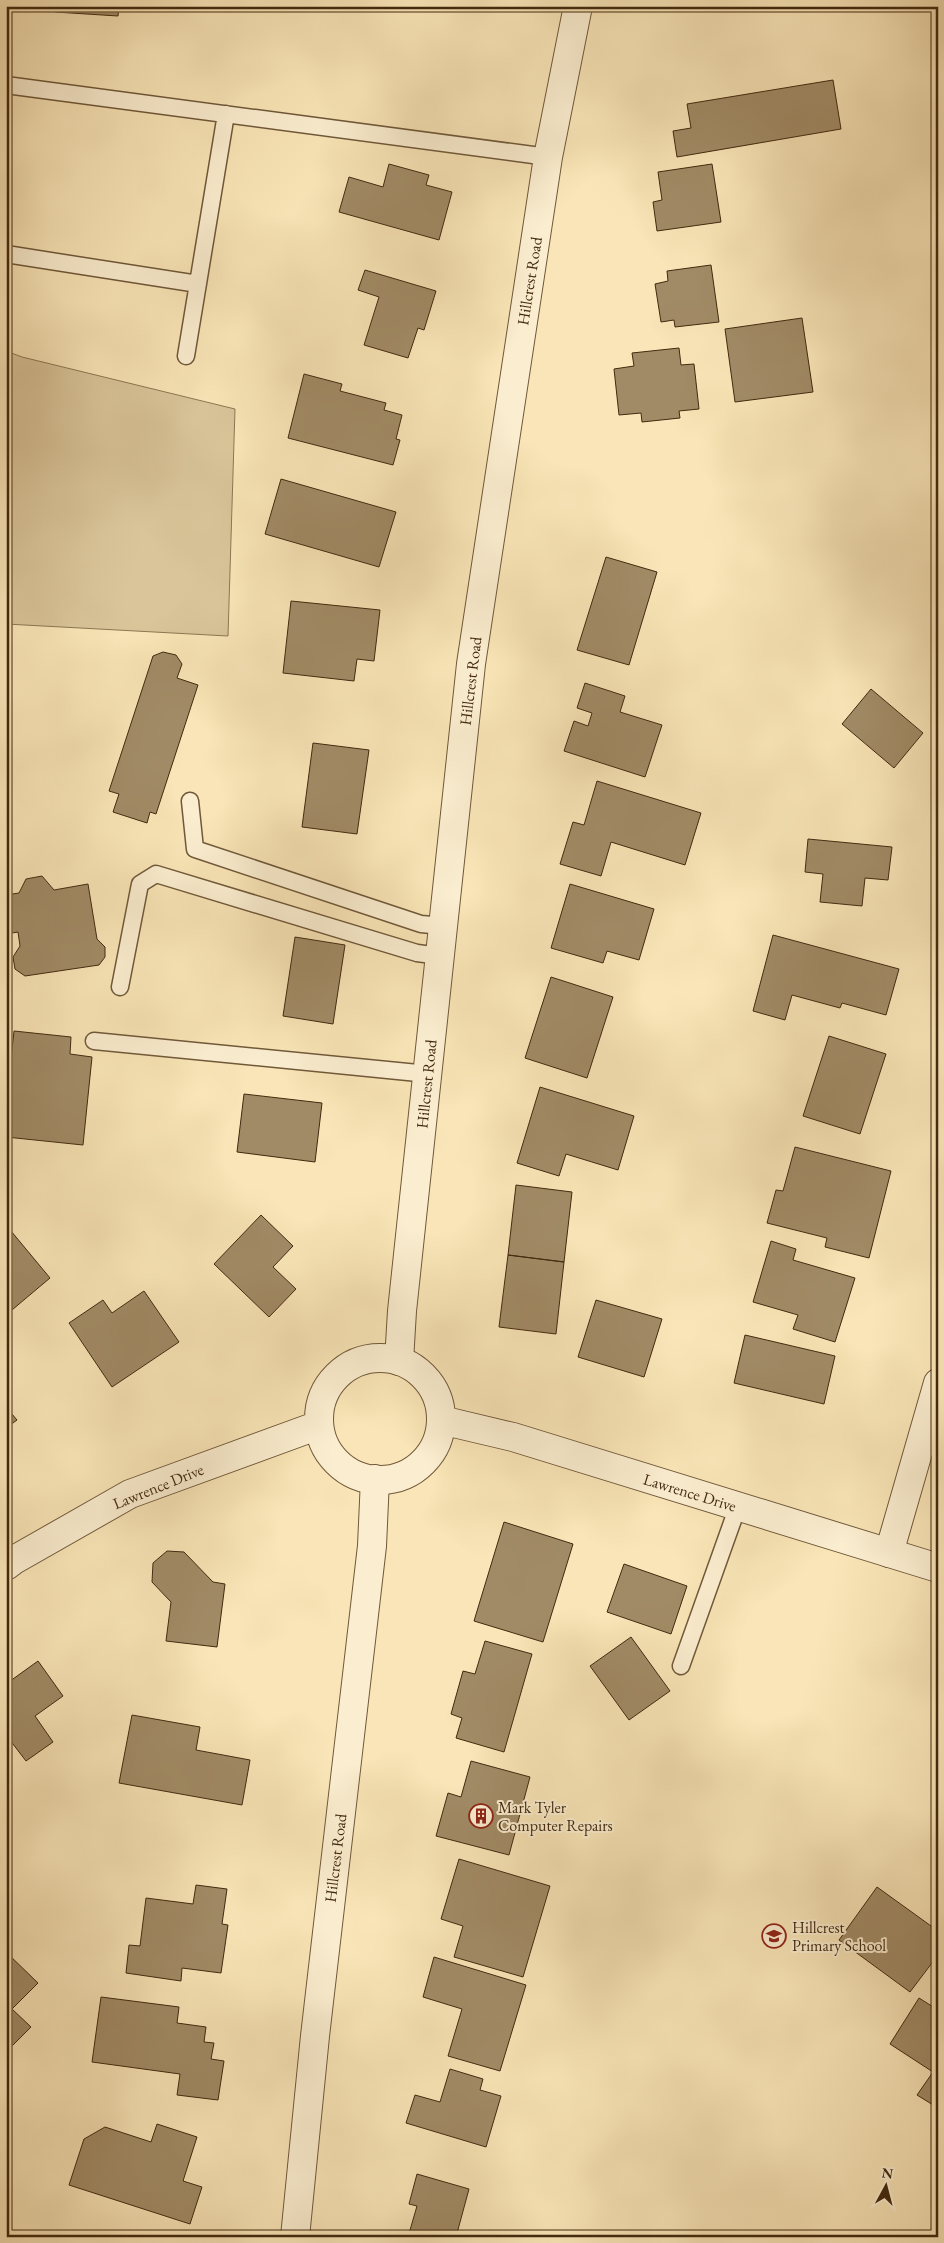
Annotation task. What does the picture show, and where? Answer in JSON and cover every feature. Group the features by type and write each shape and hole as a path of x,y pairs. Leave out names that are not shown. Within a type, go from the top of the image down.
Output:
{"street":[{"name":"Hillcrest Road","path":"399,1361 402,1311 471,664 548,157 578,6"},
{"path":"378,1358 399,1361 418,1371 432,1387 440,1407 441,1420 437,1440 427,1459 410,1473 390,1480 364,1478 344,1470 329,1454 320,1425 320,1402 329,1384 345,1368 364,1360 378,1358"},
{"path":"890,1553 938,1383"},
{"name":"Lawrence Drive","path":"441,1420 513,1437 938,1568"},
{"name":"Lawrence Drive","path":"6,1566 130,1494 320,1425"},
{"name":"Hillcrest Road","path":"295,2237 315,2036 372,1546 374,1479"}],"lane":[{"path":"6,85 548,157"},
{"path":"186,356 226,114"},
{"path":"6,254 198,284"},
{"path":"190,801 195,849 421,924 443,926"},
{"path":"120,987 140,884 156,874 417,953 440,956"},
{"path":"94,1041 428,1074"},
{"path":"681,1666 738,1506"}],"shaded area":[{"path":"6,351 22,357 235,409 228,636 6,624"}],"building":[{"path":"55,6 119,6 118,16 55,12"},
{"path":"833,80 841,129 677,157 673,131 691,128 687,104"},
{"path":"389,164 429,175 426,185 452,192 439,240 339,212 349,177 383,187"},
{"path":"712,164 721,222 657,231 653,202 662,200 658,172"},
{"path":"711,265 719,322 675,327 674,320 661,322 655,284 668,281 667,271"},
{"path":"365,270 436,291 424,330 418,328 408,358 364,345 379,297 358,290"},
{"path":"802,318 813,392 735,402 725,329"},
{"path":"679,348 681,365 694,364 699,409 679,411 680,418 642,422 641,413 619,415 614,369 634,366 632,353"},
{"path":"304,374 342,384 340,391 386,403 384,410 402,415 396,439 400,440 393,465 288,438"},
{"path":"281,479 396,512 379,567 265,534"},
{"path":"606,557 657,572 629,665 577,650"},
{"path":"291,601 380,610 374,661 357,659 354,681 283,673"},
{"path":"163,652 176,655 182,664 177,678 198,685 156,814 150,812 147,823 113,812 119,794 109,791 153,656"},
{"path":"585,683 625,696 620,712 662,725 645,777 564,751 574,721 588,726 592,713 577,708"},
{"path":"871,689 923,733 894,768 842,724"},
{"path":"313,743 369,750 357,834 302,827"},
{"path":"597,781 701,813 685,865 611,842 601,876 560,864 573,822 584,825"},
{"path":"808,839 892,847 888,880 865,878 862,906 820,902 823,874 805,872"},
{"path":"42,876 54,890 88,884 97,939 105,947 105,957 99,965 25,976 15,969 13,957 20,946 18,932 6,934 6,895 19,893 26,879"},
{"path":"570,884 654,909 639,960 607,951 603,963 551,948"},
{"path":"773,935 899,969 886,1015 842,1003 840,1008 792,995 785,1020 753,1011"},
{"path":"295,937 345,945 333,1024 283,1016"},
{"path":"551,977 613,997 587,1078 525,1058"},
{"path":"14,1031 71,1037 70,1054 92,1057 83,1145 6,1137 6,1105"},
{"path":"829,1036 886,1054 860,1134 803,1116"},
{"path":"540,1087 634,1116 618,1170 566,1154 559,1176 517,1163"},
{"path":"244,1094 322,1103 315,1162 237,1152"},
{"path":"795,1147 891,1171 869,1258 825,1247 827,1238 767,1223 776,1190 783,1191"},
{"path":"516,1185 572,1192 564,1262 508,1255"},
{"path":"261,1215 293,1246 273,1267 296,1289 269,1317 214,1264"},
{"path":"6,1225 50,1278 6,1315"},
{"path":"771,1241 796,1249 793,1260 855,1278 835,1342 793,1329 798,1315 753,1302"},
{"path":"508,1255 564,1262 556,1334 499,1327"},
{"path":"144,1291 179,1342 112,1387 69,1323 103,1300 112,1313"},
{"path":"596,1300 662,1319 644,1377 578,1357"},
{"path":"745,1335 835,1356 824,1404 734,1383"},
{"path":"6,1407 17,1420 6,1428"},
{"path":"504,1522 573,1544 543,1642 474,1621"},
{"path":"167,1551 184,1552 213,1582 225,1584 217,1647 166,1641 171,1602 152,1582 153,1563"},
{"path":"624,1564 687,1586 671,1634 607,1612"},
{"path":"631,1637 670,1691 629,1720 590,1666"},
{"path":"485,1641 532,1654 504,1752 456,1738 462,1718 451,1714 463,1671 475,1674"},
{"path":"38,1661 63,1696 35,1716 53,1742 26,1761 6,1735 6,1684"},
{"path":"132,1715 200,1727 196,1750 250,1760 242,1805 119,1783"},
{"name":"Mark Tyler Computer Repairs","path":"471,1761 530,1777 509,1855 436,1836 448,1793 461,1797"},
{"path":"459,1859 550,1886 523,1977 454,1957 463,1926 441,1919"},
{"path":"196,1885 227,1889 222,1924 228,1925 221,1973 182,1968 181,1981 126,1973 129,1945 140,1946 146,1898 193,1904"},
{"path":"877,1887 938,1931 938,1955 910,1992 839,1940"},
{"path":"6,1952 38,1983 12,2009 31,2027 6,2052"},
{"path":"434,1957 526,1985 500,2071 448,2056 462,2009 423,1997"},
{"path":"101,1997 179,2007 177,2023 206,2027 204,2042 214,2043 211,2059 224,2061 218,2100 177,2095 180,2074 92,2062"},
{"path":"919,1998 938,2010 938,2108 917,2095 933,2072 890,2044"},
{"path":"450,2069 483,2079 480,2090 501,2096 486,2147 406,2123 415,2095 440,2102"},
{"path":"157,2124 197,2137 183,2181 202,2187 190,2224 69,2185 84,2139 105,2127 151,2142"},
{"path":"417,2174 469,2189 456,2237 408,2237 417,2206 409,2204"}],"place":[{"name":"Mark Tyler Computer Repairs","path":"481,1816"},
{"name":"Hillcrest Primary School","path":"774,1936"}]}
